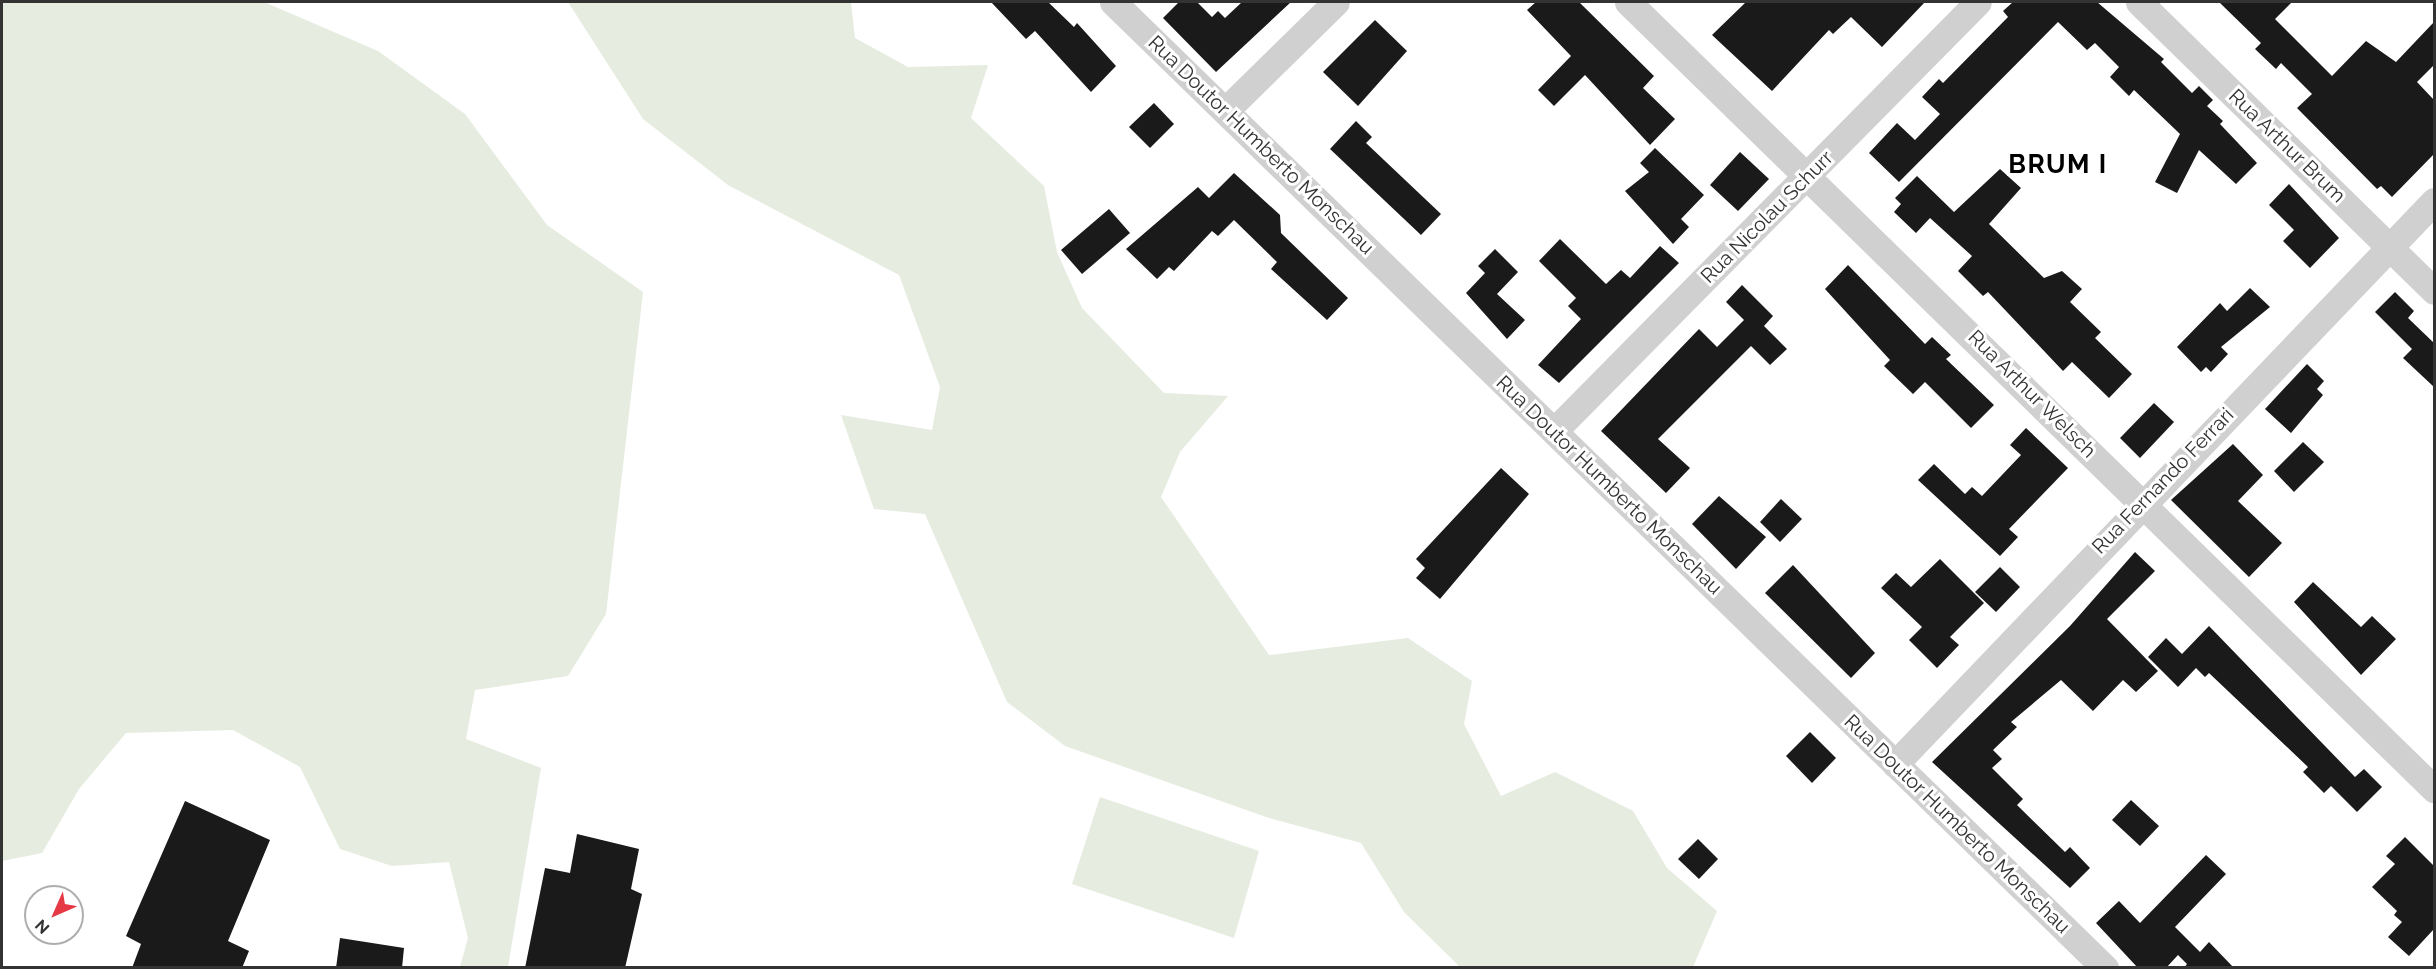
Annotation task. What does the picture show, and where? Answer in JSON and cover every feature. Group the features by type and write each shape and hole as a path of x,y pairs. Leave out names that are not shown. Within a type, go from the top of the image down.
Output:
{"street":[{"name":"Rua Doutor Humberto Monschau","path":"1113,2 1227,110 2105,968"},
{"path":"1227,110 1335,2"},
{"name":"Rua Arthur Welsch","path":"1628,2 1810,174 2434,789"},
{"name":"Rua Nicolau Schurr","path":"1554,431 1978,2"},
{"name":"Rua Arthur Brum","path":"2139,2 2434,291"},
{"name":"Rua Fernando Ferrari","path":"1895,764 2142,503 2434,201"}],"shaded area":[{"path":"2,2 264,2 378,51 465,114 547,225 643,292 606,614 568,676 475,690 466,739 541,768 508,967 460,967 468,938 449,862 392,866 340,849 300,767 233,730 126,733 79,789 42,853 2,861"},
{"path":"568,2 851,2 855,38 908,67 988,65 971,118 1044,186 1057,252 1082,308 1164,393 1228,396 1180,452 1161,497 1269,655 1408,638 1472,681 1464,724 1501,796 1555,772 1633,811 1667,868 1717,911 1693,967 1460,967 1404,912 1361,843 1269,818 1065,746 1007,702 925,514 874,509 841,415 932,430 940,387 899,275 728,185 643,119"},
{"path":"1100,797 1259,851 1234,938 1072,884"}],"building":[{"path":"991,2 1048,2 1074,27 1077,23 1116,66 1091,92 1035,31 1026,39"},
{"path":"1179,2 1197,2 1212,17 1218,11 1225,18 1242,2 1291,2 1216,72 1163,18"},
{"path":"1536,2 1579,2 1654,76 1643,88 1675,119 1650,145 1585,75 1554,106 1538,90 1571,56 1527,10"},
{"path":"1746,2 1925,2 1882,47 1851,17 1833,34 1829,30 1772,91 1712,35"},
{"path":"2013,2 2097,2 2164,59 2161,62 2192,93 2199,86 2213,100 2207,106 2223,121 2220,124 2257,163 2236,184 2199,150 2177,193 2155,182 2180,134 2134,90 2129,96 2110,77 2119,67 2095,43 2087,50 2058,22 1899,182 1869,153 1897,123 1915,140 1940,114 1922,97 1939,79 1943,83 2008,17 2003,11"},
{"path":"2219,2 2292,2 2275,19 2332,76 2366,41 2396,62 2434,22 2434,65 2417,82 2434,100 2434,154 2392,197 2381,186 2377,189 2297,108 2312,94 2281,63 2276,69 2255,49 2261,43"},
{"path":"1375,20 1407,51 1358,106 1323,72"},
{"path":"1154,103 1174,124 1150,148 1129,127"},
{"path":"1356,121 1372,137 1366,143 1441,214 1421,235 1330,149"},
{"path":"1655,148 1704,195 1681,219 1689,227 1673,244 1625,191 1649,172 1640,163"},
{"path":"1740,152 1769,179 1738,211 1710,185"},
{"path":"2000,169 2021,188 1989,224 2044,278 2062,271 2082,289 2070,302 2101,332 2095,338 2132,374 2109,398 2072,362 2063,371 1988,292 1983,296 1958,271 1972,256 1930,218 1916,233 1894,212 1901,204 1895,198 1917,176 1954,212"},
{"path":"1234,173 1280,215 1281,233 1348,298 1327,320 1271,269 1277,262 1234,220 1218,236 1212,231 1174,271 1169,267 1157,279 1126,249 1198,187 1209,198"},
{"path":"2289,184 2339,238 2310,268 2283,241 2294,230 2269,205"},
{"path":"1109,209 1130,233 1082,274 1061,250"},
{"path":"1560,239 1606,284 1621,270 1630,278 1660,246 1679,263 1559,383 1538,365 1581,319 1568,306 1576,298 1539,261"},
{"path":"1495,249 1518,272 1497,294 1525,320 1507,339 1466,293 1485,273 1478,266"},
{"path":"1848,265 1925,344 1932,337 1951,355 1946,359 1994,405 1971,428 1925,382 1913,394 1884,366 1890,360 1825,289"},
{"path":"1742,285 1773,316 1764,326 1787,349 1770,365 1751,346 1658,439 1690,468 1666,493 1601,431 1699,329 1717,347 1744,320 1726,302"},
{"path":"2250,288 2270,307 2221,347 2228,354 2211,372 2206,367 2201,372 2177,347 2220,303 2227,311"},
{"path":"2395,292 2414,311 2408,318 2434,343 2434,387 2403,358 2412,349 2375,312"},
{"path":"2307,364 2324,381 2317,389 2323,395 2291,433 2265,409"},
{"path":"2154,403 2174,422 2140,458 2120,438"},
{"path":"2026,428 2068,468 2009,529 2018,537 2000,556 1918,480 1934,464 1965,494 1972,487 1982,496 2021,455 2010,445"},
{"path":"2303,442 2324,462 2294,492 2274,471"},
{"path":"2233,444 2263,475 2238,501 2282,543 2249,577 2171,500"},
{"path":"1501,468 1529,494 1440,599 1416,578 1425,568 1416,559"},
{"path":"1719,496 1766,537 1736,569 1692,524"},
{"path":"1781,499 1802,519 1780,542 1760,522"},
{"path":"2135,552 2155,571 2107,619 2158,671 2136,692 2123,680 2093,711 2061,680 2011,722 2017,727 1993,750 2002,759 1992,768 2023,799 2017,805 2065,852 2070,847 2090,868 2070,888 1932,762 2070,626"},
{"path":"1940,559 1984,603 1950,637 1959,645 1937,668 1909,640 1922,627 1881,588 1896,573 1911,587"},
{"path":"1793,565 1875,653 1851,678 1765,593"},
{"path":"2000,567 2020,587 1996,612 1975,592"},
{"path":"2313,582 2361,627 2372,616 2396,639 2361,675 2294,602"},
{"path":"2209,626 2355,777 2364,769 2382,787 2357,812 2331,786 2324,793 2303,772 2308,767 2209,673 2205,677 2196,668 2178,687 2148,657 2166,638 2182,654"},
{"path":"1810,732 1836,758 1812,783 1786,756"},
{"path":"2131,800 2159,826 2140,846 2112,820"},
{"path":"185,801 270,840 228,941 249,951 242,968 132,968 141,944 126,936"},
{"path":"577,834 639,849 631,889 642,894 625,968 525,968 545,868 570,873"},
{"path":"2405,837 2434,866 2434,929 2409,956 2388,937 2402,922 2394,915 2397,911 2372,887 2395,864 2386,856"},
{"path":"1698,839 1718,859 1699,879 1678,859"},
{"path":"2206,855 2226,874 2175,927 2200,952 2209,942 2234,968 2184,968 2187,964 2178,955 2166,968 2138,968 2096,923 2119,901 2140,923"},
{"path":"340,938 404,948 402,968 336,968"}],"district":[{"name":"BRUM I","path":"2058,165"}]}
